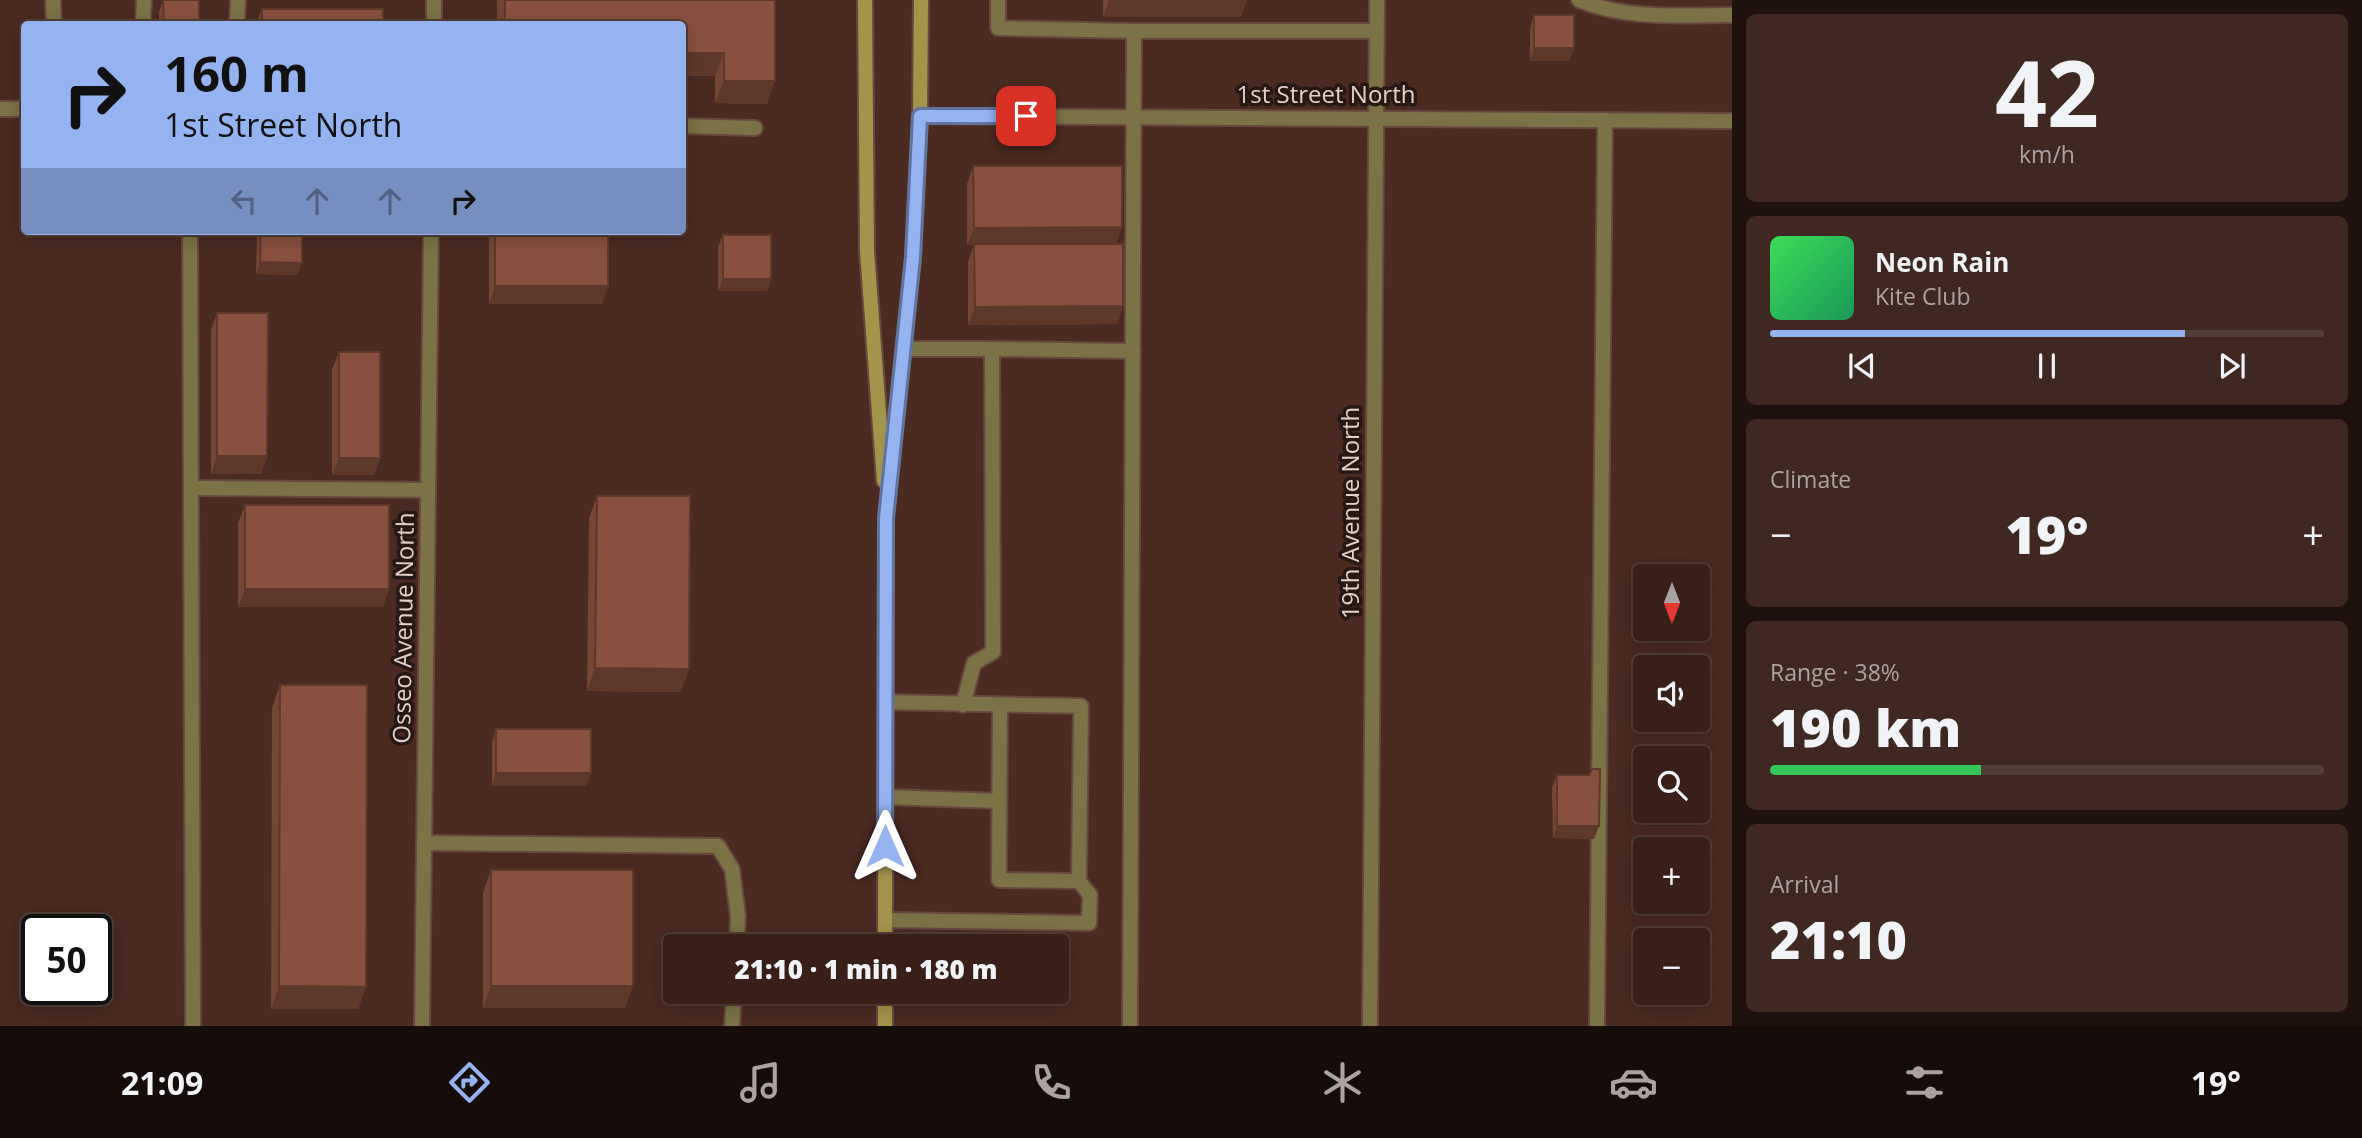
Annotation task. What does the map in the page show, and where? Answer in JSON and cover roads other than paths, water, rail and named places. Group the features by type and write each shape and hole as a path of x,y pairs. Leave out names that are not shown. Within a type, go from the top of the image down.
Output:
{"main road":[{"path":"865,0 867,251 886,518 885,934"},
{"path":"886,518 913,257 920,116 921,0"},
{"path":"885,1004 885,1026"}],"street":[{"path":"53,0 54,21"},
{"path":"143,21 144,0"},
{"path":"237,21 238,0"},
{"path":"434,0 434,21"},
{"path":"998,0 998,27 1134,31 1376,31"},
{"name":"19th Avenue North","path":"1370,1026 1377,0"},
{"path":"1579,0 1601,9 1644,15 1732,15"},
{"path":"1130,1026 1134,31"},
{"path":"0,108 21,108"},
{"name":"1st Street North","path":"920,116 1732,121"},
{"path":"1597,1026 1605,120"},
{"path":"686,126 755,128"},
{"path":"190,235 193,1026"},
{"name":"Osseo Avenue North","path":"422,1026 431,235"},
{"path":"904,349 1133,351"},
{"path":"963,705 974,663 993,652 992,349"},
{"path":"191,488 428,490"},
{"path":"885,920 1088,923 1090,895 1079,881 1081,706 886,702"},
{"path":"1000,706 999,880 1079,881"},
{"path":"886,797 999,801"},
{"path":"424,843 718,846 732,869 737,934"},
{"path":"732,1026 733,1004"}]}
